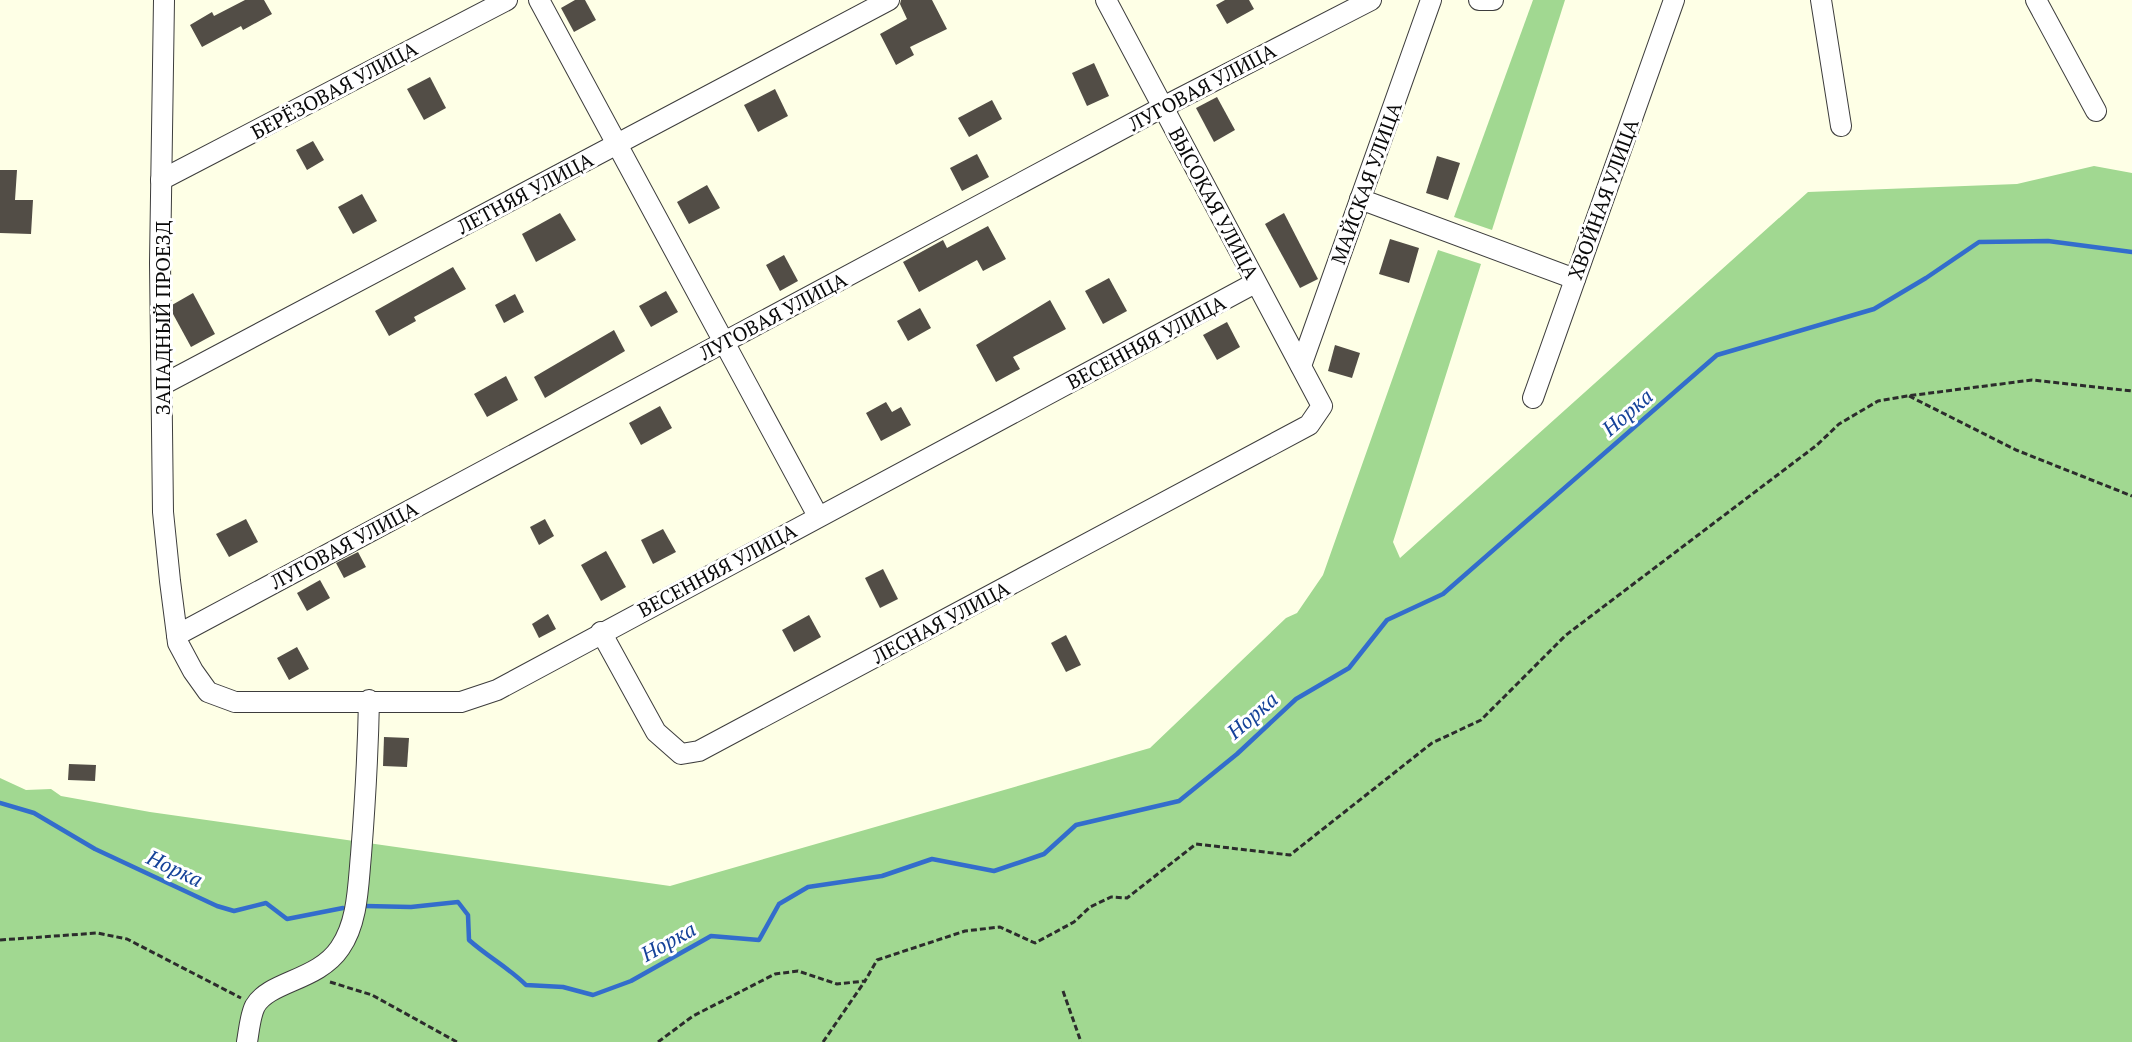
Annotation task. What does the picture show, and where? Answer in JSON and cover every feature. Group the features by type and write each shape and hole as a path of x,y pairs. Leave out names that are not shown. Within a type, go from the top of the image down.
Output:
{"street":[{"name":"ЗАПАДНЫЙ ПРОЕЗД","path":"164,0 161,180 164,512 177,634"},
{"name":"БЕРЁЗОВАЯ УЛИЦА","path":"161,180 507,0"},
{"path":"539,0 818,516"},
{"name":"ЛЕТНЯЯ УЛИЦА","path":"162,386 889,0"},
{"name":"ВЫСОКАЯ УЛИЦА","path":"1106,0 1322,406"},
{"name":"ЛУГОВАЯ УЛИЦА","path":"177,634 1163,107 1371,0"},
{"name":"МАЙСКАЯ УЛИЦА","path":"1301,366 1431,0"},
{"path":"1479,0 1493,0"},
{"name":"ХВОЙНАЯ УЛИЦА","path":"1533,398 1674,0"},
{"path":"1821,0 1841,126"},
{"path":"2036,0 2096,111"},
{"path":"1360,199 1575,279"},
{"name":"ВЕСЕННЯЯ УЛИЦА","path":"177,634 178,643 193,671 208,692 235,702 369,700 461,702 497,690 601,632 1255,283"},
{"name":"ЛЕСНАЯ УЛИЦА","path":"601,632 656,732 681,754 699,751 1309,425 1322,406"},
{"path":"247,1042 255,1006 267,994 309,976 329,963 342,946 352,920 367,783 369,700"}],"path":[{"path":"823,1042 877,960 965,931 1000,927 1035,943 1074,922 1090,906 1111,897 1127,897 1196,844 1290,855 1432,743 1481,720 1566,635 1817,445 1839,423 1878,401 2032,380 2132,391"},
{"path":"1907,396 1965,422 2016,450 2132,496"},
{"path":"0,940 97,933 127,939 255,1006"},
{"path":"658,1042 693,1016 775,974 798,971 837,984 865,981"},
{"path":"309,976 372,995 456,1042"},
{"path":"1063,991 1081,1042"}],"green space":[{"path":"1533,0 1565,0 1492,230 1454,217"},
{"path":"2094,166 2132,173 2132,1042 0,1042 0,778 26,790 51,789 61,796 150,812 670,886 1150,748 1286,618 1297,613 1323,575 1438,250 1481,264 1393,542 1400,558 1808,192 2017,184"}],"building":[{"path":"245,0 264,0 272,14 243,30 241,26 202,47 190,25 212,12 214,16"},
{"path":"575,0 585,0 596,20 574,32 561,8"},
{"path":"901,0 932,0 947,29 910,47 914,55 896,65 880,34 907,19 900,4"},
{"path":"1225,0 1249,0 1254,9 1227,24 1216,5"},
{"path":"1094,63 1109,96 1087,106 1072,73"},
{"path":"430,77 446,108 424,120 407,89"},
{"path":"775,89 788,116 758,132 744,105"},
{"path":"1217,97 1235,130 1214,142 1196,108"},
{"path":"992,100 1002,119 969,137 958,118"},
{"path":"313,141 324,160 307,170 296,150"},
{"path":"977,154 989,177 962,191 950,168"},
{"path":"1437,156 1460,163 1448,200 1426,193"},
{"path":"0,170 17,170 15,200 33,200 31,234 0,233"},
{"path":"707,185 720,208 689,224 677,202"},
{"path":"362,194 377,221 353,234 338,207"},
{"path":"560,213 576,240 536,262 522,234"},
{"path":"1284,213 1318,279 1300,288 1265,224"},
{"path":"988,226 1006,259 983,271 977,260 919,292 903,262 943,240 947,248"},
{"path":"1390,239 1419,248 1409,283 1379,274"},
{"path":"784,255 798,281 780,291 766,265"},
{"path":"453,267 466,289 414,317 416,321 389,336 375,311"},
{"path":"1109,278 1127,311 1103,324 1085,291"},
{"path":"666,291 678,312 651,327 639,306"},
{"path":"193,293 215,334 191,347 173,314 172,305"},
{"path":"515,294 524,312 504,323 495,305"},
{"path":"1050,300 1066,329 1013,357 1020,369 996,382 976,345"},
{"path":"920,308 931,328 908,341 897,321"},
{"path":"1227,322 1240,347 1217,360 1203,335"},
{"path":"614,330 625,351 545,398 534,377"},
{"path":"1335,345 1360,353 1352,378 1328,371"},
{"path":"506,376 518,400 487,417 474,394"},
{"path":"886,402 892,412 901,407 911,425 881,441 866,413"},
{"path":"660,406 672,428 641,445 629,423"},
{"path":"246,519 258,542 229,557 216,534"},
{"path":"545,519 554,536 539,545 530,527"},
{"path":"663,529 676,552 653,564 641,540"},
{"path":"606,551 626,587 601,601 581,565"},
{"path":"358,552 366,567 344,578 336,563"},
{"path":"883,569 898,599 880,608 865,578"},
{"path":"320,580 330,598 307,611 297,593"},
{"path":"548,614 556,629 539,638 532,624"},
{"path":"809,615 821,637 794,652 782,630"},
{"path":"1066,635 1081,665 1066,672 1051,643"},
{"path":"297,647 309,669 289,680 277,658"},
{"path":"384,737 409,738 407,767 383,766"},
{"path":"69,764 96,765 95,781 68,780"}],"waterway":[{"name":"Норка","path":"365,906 411,907 458,902 468,915 469,940 526,985 563,987 593,995 631,981 711,936 759,940 779,904 808,887 882,876 932,859 994,871 1044,854 1076,825 1179,801 1237,754 1296,699 1349,668 1387,620 1443,594 1717,355 1874,309 1926,278 1979,242 2048,241 2132,252"},
{"name":"Норка","path":"0,803 34,813 95,849 217,906 234,911 266,903 287,919 343,908"}]}
